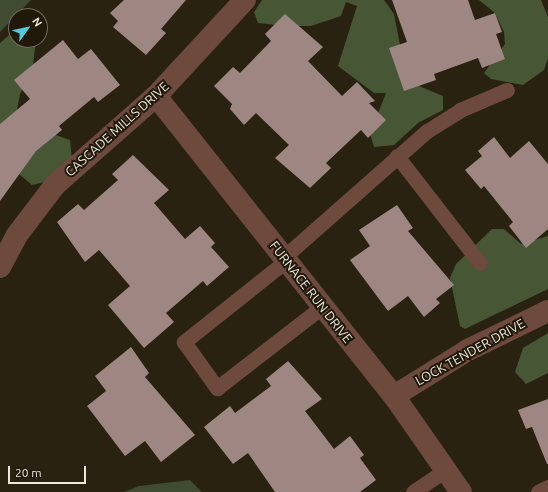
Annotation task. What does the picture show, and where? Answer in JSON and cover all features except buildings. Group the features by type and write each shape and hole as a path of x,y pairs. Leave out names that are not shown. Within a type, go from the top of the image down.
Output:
{"street":[{"name":"CASCADE MILLS DRIVE","path":"0,267 17,235 51,190 156,96 245,0"},
{"name":"FURNACE RUN DRIVE","path":"156,96 394,396 447,469 461,492"},
{"name":"LOCK TENDER DRIVE","path":"394,396 468,350 548,311"}],"lane":[{"path":"323,306 217,388 184,342 285,259 397,156 442,121 507,90"},
{"path":"397,156 480,263"},
{"path":"413,492 447,469"},
{"path":"538,492 548,487"}],"green space":[{"path":"0,0 31,0 23,8 8,8 8,24 0,32"},
{"path":"262,0 384,0 394,14 406,76 419,86 443,96 443,110 418,123 394,145 374,147 368,127 377,116 386,93 374,93 338,66 357,6 346,2 341,16 311,26 286,26 258,23 254,12"},
{"path":"479,0 541,0 548,17 548,58 544,70 523,85 491,79 484,73 505,44 504,32 495,13"},
{"path":"8,36 8,48 35,48 32,74 20,94 17,110 50,133 70,140 72,159 48,181 32,185 0,158 0,43"},
{"path":"492,229 504,229 521,244 548,236 548,289 465,329 460,326 450,278 456,264"},
{"path":"548,333 548,373 526,384 515,372 523,348"},
{"path":"190,480 202,492 124,492 139,486"}]}
